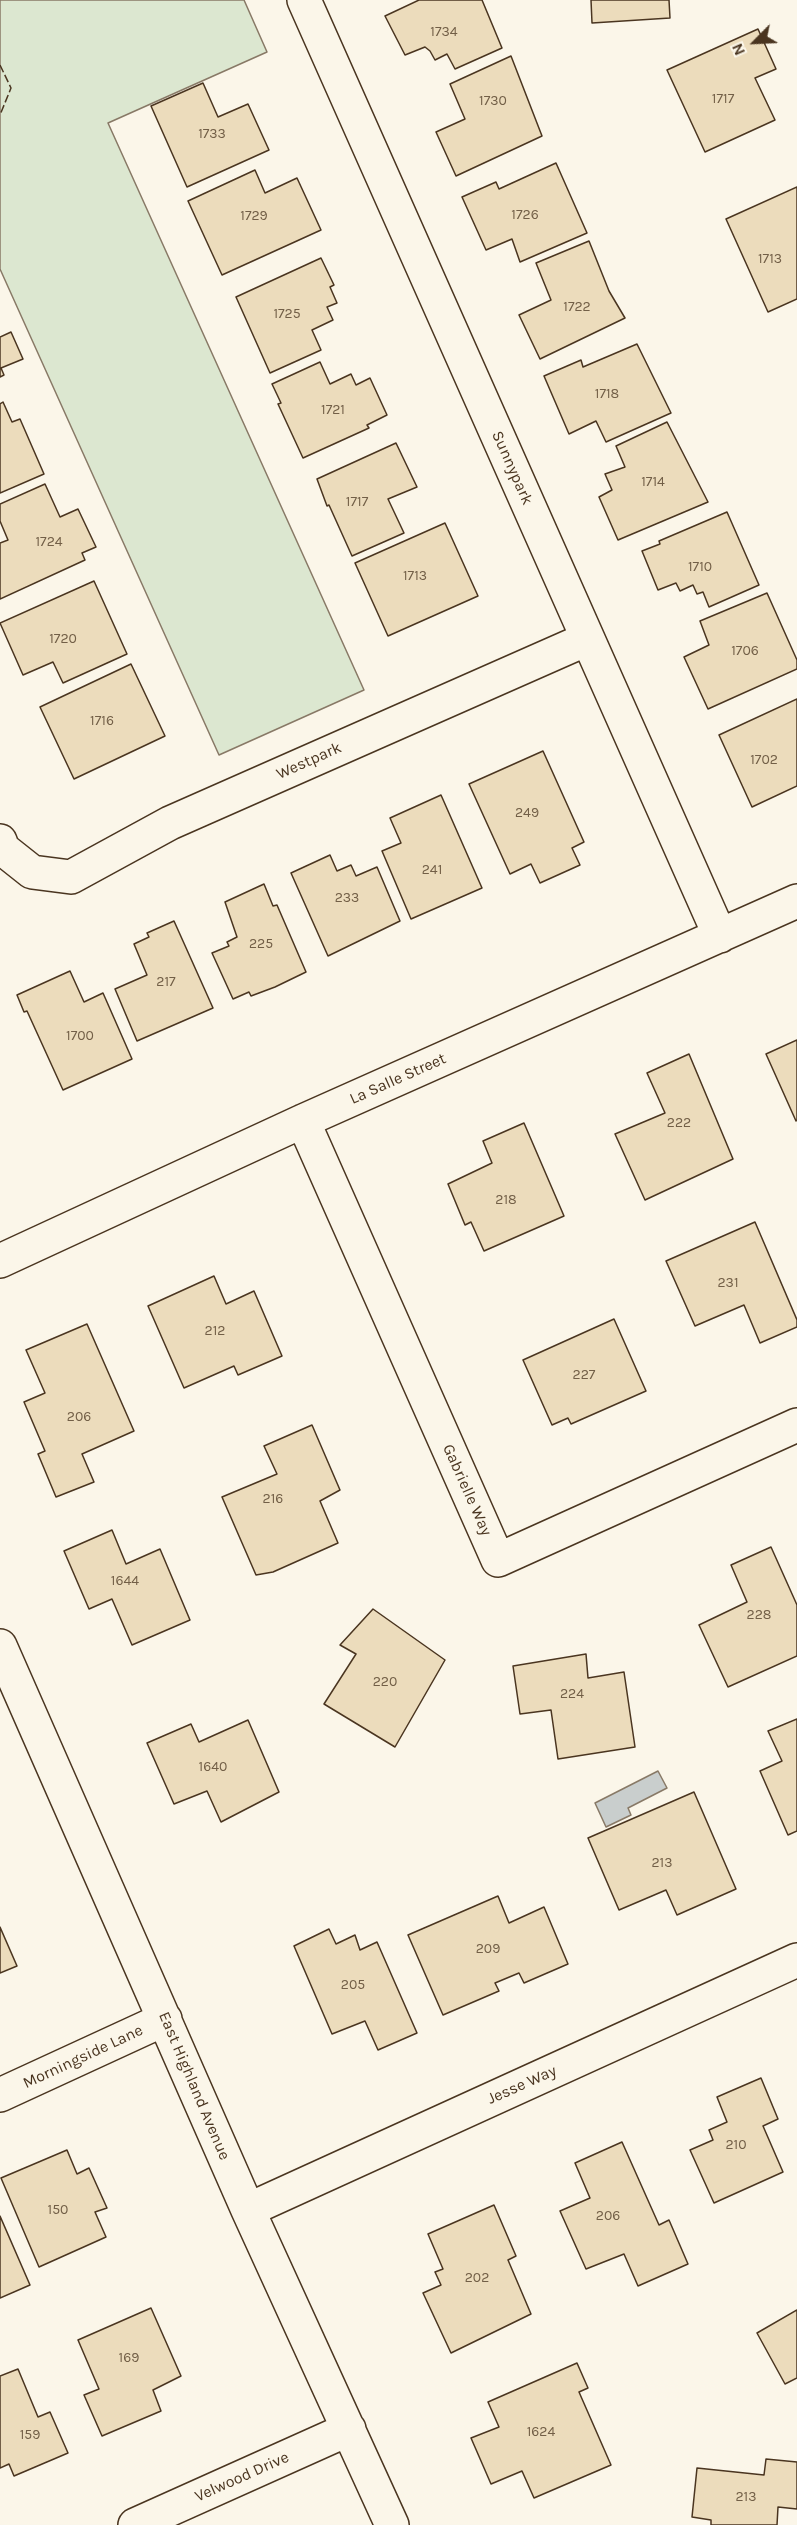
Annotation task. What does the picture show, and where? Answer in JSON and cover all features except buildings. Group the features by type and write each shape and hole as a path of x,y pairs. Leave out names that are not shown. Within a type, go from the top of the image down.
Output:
{"street":[{"name":"Sunnypark","path":"304,0 720,936"},
{"name":"Westpark","path":"0,841 3,849 32,872 70,877 170,823 587,639"},
{"name":"La Salle Street","path":"0,1261 303,1121 797,901"},
{"name":"Gabrielle Way","path":"303,1121 498,1560 797,1425"},
{"name":"East Highland Avenue","path":"0,1646 248,2210 392,2525"},
{"name":"Jesse Way","path":"248,2210 797,1960"},
{"name":"Morningside Lane","path":"0,2095 165,2019"},
{"name":"Velwood Drive","path":"135,2525 349,2429"}],"green space":[{"path":"0,0 244,0 267,52 108,123 364,690 219,755 0,269"}],"shaded area":[{"path":"658,1771 667,1788 628,1808 631,1815 606,1827 595,1803"}],"fence":[{"path":"0,65 11,88 0,115"}]}
